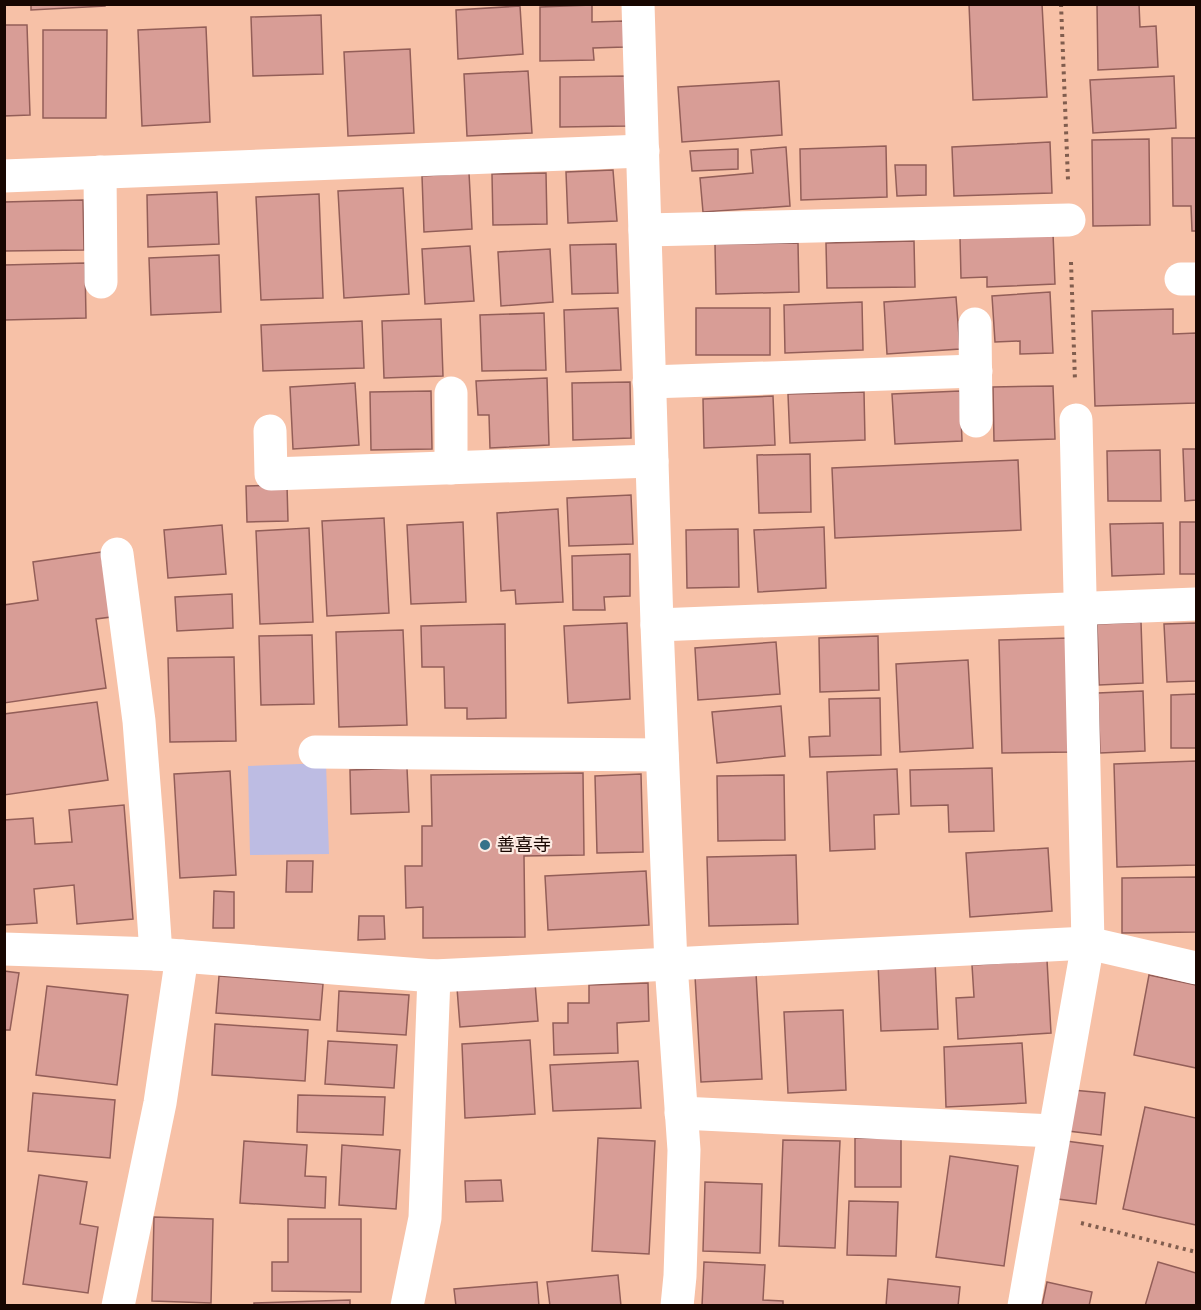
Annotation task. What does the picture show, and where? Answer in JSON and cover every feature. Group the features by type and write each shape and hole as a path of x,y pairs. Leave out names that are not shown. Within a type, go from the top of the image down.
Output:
{"street":[{"path":"638,4 662,755 671,964 684,1150 677,1305"},
{"path":"4,176 643,152"},
{"path":"100,172 100,282"},
{"path":"645,230 1069,220"},
{"path":"975,324 976,421"},
{"path":"649,382 976,371"},
{"path":"451,393 451,468"},
{"path":"1024,1305 1088,943 1076,420"},
{"path":"270,431 271,474 652,461"},
{"path":"117,554 139,721 148,836 169,955 160,1103 118,1305"},
{"path":"657,625 1197,604"},
{"path":"315,752 662,755"},
{"path":"4,949 169,955 434,976 1088,943 1197,968"},
{"path":"407,1305 425,1218 434,976"},
{"path":"681,1113 1054,1131"}],"path":[{"path":"1040,1212 1197,1252"}],"shaded area":[{"path":"326,763 329,854 250,855 248,766"}],"building":[{"path":"31,4 105,4 105,6 31,10"},
{"path":"969,4 1042,4 1047,97 973,100"},
{"path":"1097,4 1139,4 1140,27 1156,26 1158,67 1098,70"},
{"path":"592,5 592,22 624,21 625,47 593,48 594,60 540,61 540,7"},
{"path":"520,6 523,54 458,59 456,10"},
{"path":"321,15 323,74 253,76 251,17"},
{"path":"4,25 27,25 30,115 4,116"},
{"path":"206,27 210,122 142,126 138,30"},
{"path":"43,30 107,30 106,118 43,118"},
{"path":"410,49 414,133 348,136 344,52"},
{"path":"528,71 532,133 467,136 464,74"},
{"path":"627,76 628,126 560,127 560,77"},
{"path":"1174,76 1176,128 1093,133 1090,80"},
{"path":"779,81 782,135 682,142 678,87"},
{"path":"1172,138 1196,138 1196,231 1192,231 1191,206 1173,206"},
{"path":"1149,139 1150,225 1093,226 1092,140"},
{"path":"1050,142 1052,193 954,196 952,147"},
{"path":"886,146 887,197 801,200 800,149"},
{"path":"786,147 790,206 703,212 700,178 753,173 751,150"},
{"path":"738,149 738,169 692,171 690,151"},
{"path":"895,165 926,165 926,195 897,196"},
{"path":"613,170 617,221 568,223 566,172"},
{"path":"469,173 472,229 424,232 422,176"},
{"path":"546,173 547,224 493,225 492,174"},
{"path":"403,188 409,294 344,298 338,191"},
{"path":"217,192 219,244 148,247 147,195"},
{"path":"319,194 323,298 261,300 256,197"},
{"path":"83,200 84,250 4,251 4,202"},
{"path":"1053,233 1055,284 987,287 987,277 961,278 960,237"},
{"path":"914,241 915,287 827,288 826,243"},
{"path":"798,243 799,292 716,294 715,244"},
{"path":"616,244 618,293 572,294 570,245"},
{"path":"470,246 474,301 425,304 422,249"},
{"path":"550,249 553,302 501,306 498,252"},
{"path":"219,255 221,312 151,315 149,258"},
{"path":"85,263 86,318 4,320 4,265"},
{"path":"1050,292 1053,353 1020,354 1020,341 995,342 992,296"},
{"path":"956,297 960,349 887,354 884,302"},
{"path":"862,302 863,350 785,353 784,305"},
{"path":"618,308 621,370 566,372 564,310"},
{"path":"696,308 770,308 770,355 696,355"},
{"path":"1173,309 1173,334 1196,333 1196,403 1095,406 1092,311"},
{"path":"544,313 546,370 482,371 480,315"},
{"path":"441,319 443,376 384,378 382,321"},
{"path":"362,321 364,368 263,371 261,325"},
{"path":"547,378 549,445 490,448 489,415 478,415 476,381"},
{"path":"630,382 631,438 573,440 572,383"},
{"path":"355,383 359,445 293,449 290,387"},
{"path":"1053,386 1055,439 994,441 993,387"},
{"path":"431,391 432,449 371,450 370,392"},
{"path":"960,391 962,441 895,444 892,394"},
{"path":"864,392 865,440 790,443 788,394"},
{"path":"773,396 775,445 704,448 703,399"},
{"path":"1183,449 1196,449 1196,500 1185,501"},
{"path":"1160,450 1161,501 1108,501 1107,451"},
{"path":"810,454 811,512 759,513 757,455"},
{"path":"1018,460 1021,530 835,538 832,468"},
{"path":"287,485 288,521 247,522 246,486"},
{"path":"631,495 633,544 569,546 567,498"},
{"path":"558,509 563,602 516,604 515,590 501,591 497,513"},
{"path":"384,518 389,613 327,616 322,521"},
{"path":"463,522 466,602 411,604 407,525"},
{"path":"1180,522 1196,522 1196,574 1180,574"},
{"path":"1163,523 1164,574 1112,576 1110,524"},
{"path":"222,525 226,574 168,578 164,530"},
{"path":"824,527 826,588 758,592 754,530"},
{"path":"309,528 313,622 260,624 256,531"},
{"path":"738,529 739,587 687,588 686,530"},
{"path":"101,552 111,617 96,619 106,688 4,703 4,605 38,600 33,562"},
{"path":"630,554 630,596 604,597 605,610 573,610 572,556"},
{"path":"232,594 233,628 177,631 175,597"},
{"path":"1141,622 1143,683 1099,685 1097,624"},
{"path":"627,623 630,699 568,703 564,626"},
{"path":"1196,623 1196,681 1167,682 1164,624"},
{"path":"505,624 506,718 467,719 467,708 445,708 444,667 422,667 421,626"},
{"path":"403,630 407,725 339,727 336,632"},
{"path":"312,635 314,704 261,705 259,636"},
{"path":"878,636 879,690 820,692 819,638"},
{"path":"1069,638 1071,752 1002,753 999,640"},
{"path":"776,642 780,694 698,700 695,648"},
{"path":"234,657 236,741 170,742 168,658"},
{"path":"968,660 973,748 900,752 896,664"},
{"path":"1143,691 1145,751 1100,753 1098,693"},
{"path":"1196,694 1196,748 1171,748 1171,695"},
{"path":"880,698 881,755 810,757 809,737 830,736 829,699"},
{"path":"97,702 108,780 4,795 4,714"},
{"path":"781,706 785,756 717,763 712,712"},
{"path":"1196,761 1196,865 1117,867 1114,764"},
{"path":"407,768 409,812 351,814 350,770"},
{"path":"992,768 994,831 949,832 948,805 911,806 910,770"},
{"path":"897,769 899,814 874,815 875,849 830,851 827,772"},
{"path":"230,771 236,875 180,878 174,774"},
{"path":"583,773 584,855 524,856 525,937 423,938 423,907 406,908 405,866 422,866 422,826 432,826 431,775"},
{"path":"641,774 643,852 597,853 595,776"},
{"path":"784,775 785,840 718,841 717,776"},
{"path":"124,805 133,919 77,924 74,885 34,889 37,923 4,925 4,820 33,818 35,844 72,842 69,810"},
{"path":"1048,848 1052,911 970,917 966,853"},
{"path":"796,855 798,924 709,926 707,857"},
{"path":"287,861 313,861 312,892 286,892"},
{"path":"646,871 649,925 548,930 545,876"},
{"path":"1196,877 1196,932 1122,933 1122,878"},
{"path":"214,891 234,892 234,928 213,928"},
{"path":"359,916 384,916 385,939 358,940"},
{"path":"935,960 938,1029 881,1031 878,963"},
{"path":"1047,960 1051,1033 958,1039 956,998 974,997 972,965"},
{"path":"4,971 19,973 10,1030 4,1030"},
{"path":"756,973 762,1079 701,1082 695,976"},
{"path":"1149,975 1196,985 1196,1068 1134,1055"},
{"path":"219,976 323,984 320,1020 216,1013"},
{"path":"535,982 538,1021 460,1027 457,988"},
{"path":"648,983 649,1021 617,1023 618,1053 554,1055 553,1023 568,1023 568,1003 589,1003 589,985"},
{"path":"47,986 128,995 117,1085 36,1075"},
{"path":"339,991 409,995 406,1035 337,1031"},
{"path":"843,1010 846,1090 788,1093 784,1012"},
{"path":"215,1024 308,1030 305,1081 212,1075"},
{"path":"530,1040 535,1114 465,1118 462,1044"},
{"path":"328,1041 397,1045 394,1088 325,1084"},
{"path":"1022,1043 1026,1103 946,1107 944,1047"},
{"path":"638,1061 641,1108 553,1111 550,1065"},
{"path":"1072,1090 1105,1093 1101,1135 1068,1131"},
{"path":"33,1093 115,1100 110,1158 28,1151"},
{"path":"298,1095 385,1097 383,1135 297,1132"},
{"path":"1145,1107 1196,1118 1196,1225 1123,1209"},
{"path":"598,1138 655,1141 649,1254 592,1251"},
{"path":"855,1138 901,1138 901,1187 855,1187"},
{"path":"783,1140 840,1141 835,1248 779,1246"},
{"path":"244,1141 307,1145 305,1176 326,1177 325,1208 240,1203"},
{"path":"1066,1141 1103,1146 1096,1204 1058,1199"},
{"path":"342,1145 400,1150 396,1209 339,1205"},
{"path":"950,1156 1018,1166 1004,1266 936,1257"},
{"path":"39,1175 87,1182 80,1224 98,1227 88,1293 23,1284"},
{"path":"501,1180 503,1201 466,1202 465,1181"},
{"path":"705,1182 762,1184 760,1253 703,1251"},
{"path":"849,1201 898,1202 896,1256 847,1255"},
{"path":"154,1217 213,1219 211,1303 152,1301"},
{"path":"288,1219 361,1219 361,1292 272,1291 272,1262 288,1262"},
{"path":"704,1262 765,1265 763,1300 783,1301 783,1306 702,1306"},
{"path":"1158,1262 1196,1273 1196,1306 1145,1306"},
{"path":"618,1275 621,1306 550,1306 547,1282"},
{"path":"888,1279 960,1287 958,1306 886,1306"},
{"path":"537,1282 539,1306 456,1306 454,1289"},
{"path":"1047,1282 1092,1292 1089,1306 1042,1306"},
{"path":"350,1300 350,1306 254,1306 254,1303"}],"place":[{"name":"善喜寺","path":"485,845"}]}
